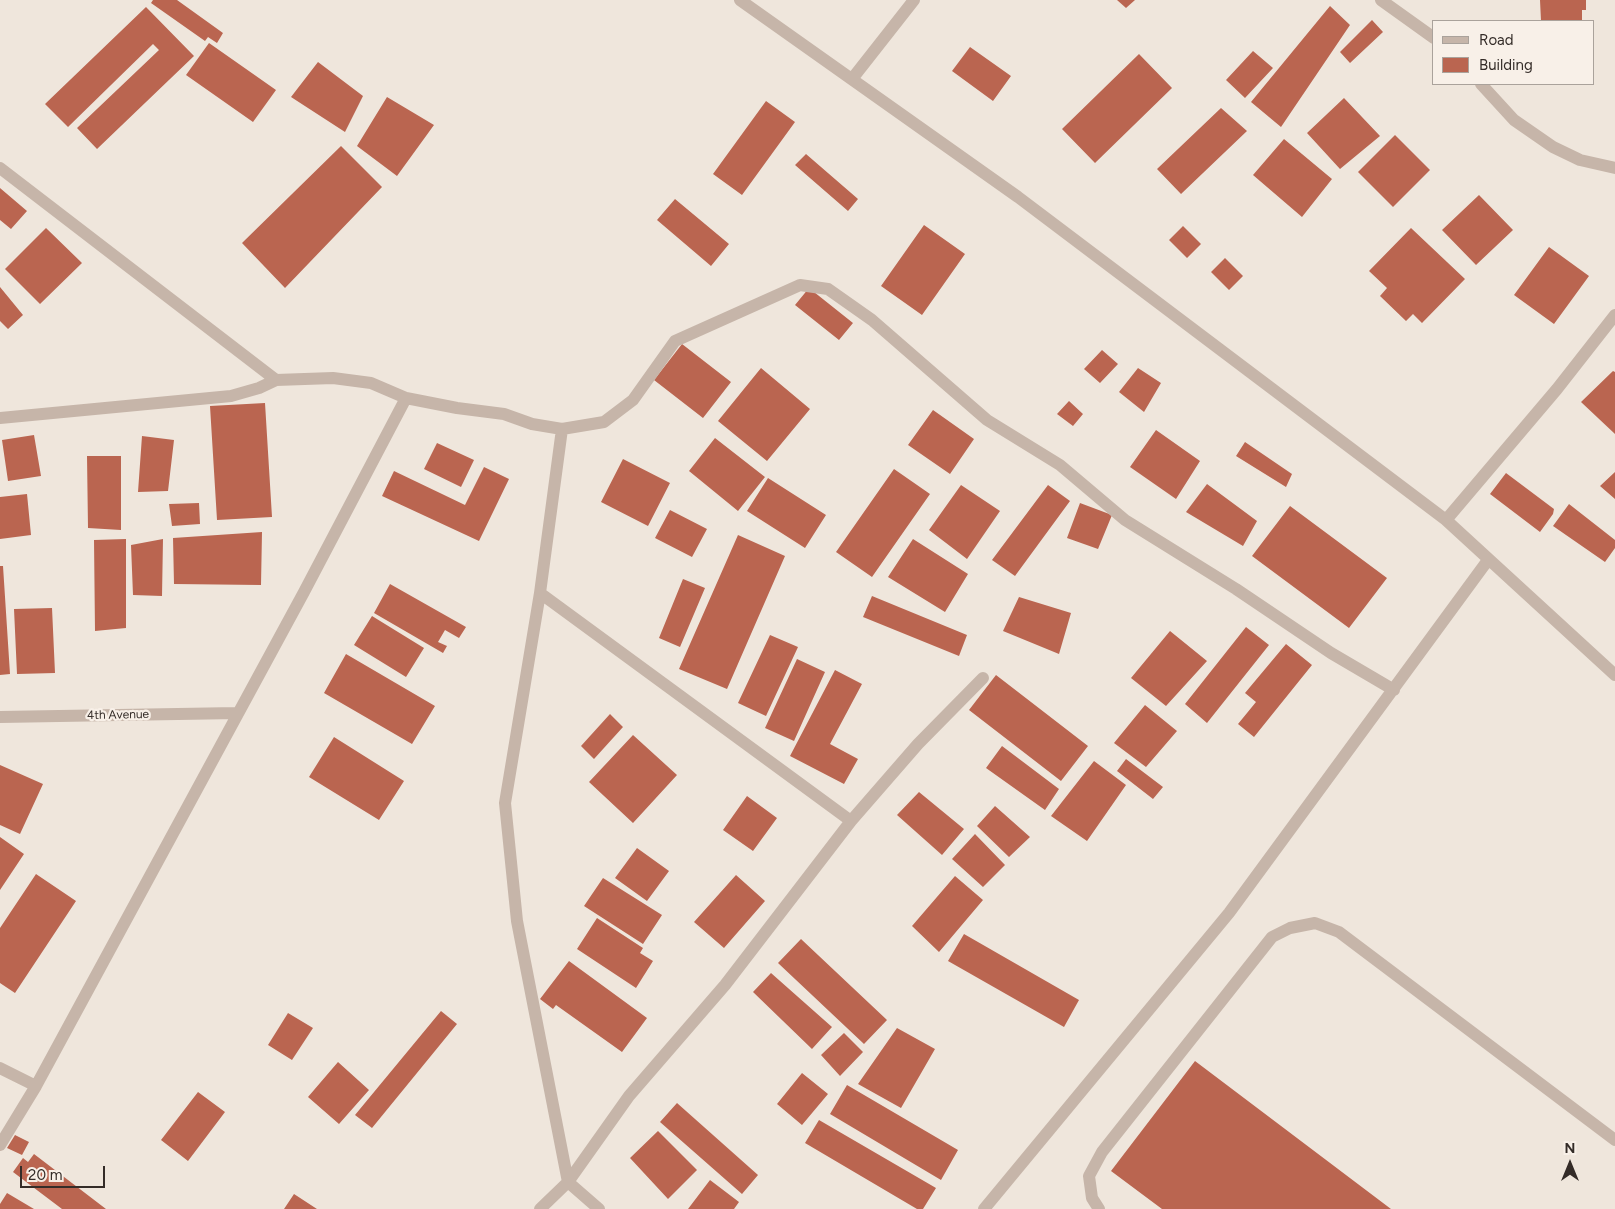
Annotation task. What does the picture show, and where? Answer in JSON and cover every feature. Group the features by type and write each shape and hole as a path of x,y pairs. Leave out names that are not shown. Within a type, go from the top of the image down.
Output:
{"street":[{"path":"740,0 1018,197 1446,520 1615,675"},
{"path":"852,79 914,0"},
{"path":"1386,1 1432,36"},
{"path":"1482,85 1514,120 1553,147 1580,160 1615,168"},
{"path":"0,168 276,380"},
{"path":"0,418 231,396 259,388 276,380 333,378 371,382 406,398 456,408 504,414 532,424 562,429 604,422 633,400 674,341 800,285 828,289 872,320 987,420 1060,465 1126,520 1236,589 1331,653 1394,690"},
{"path":"1446,520 1557,389 1615,315"},
{"path":"0,1146 36,1086 304,592 406,398"},
{"path":"562,429 540,593 505,803 516,921 568,1182 600,1209"},
{"path":"984,1209 1229,913 1488,560"},
{"path":"540,593 851,821"},
{"path":"540,1209 568,1182 629,1096 725,985 851,821 918,744 983,678"},
{"name":"4th Avenue","path":"0,717 237,713"},
{"path":"1099,1209 1092,1198 1089,1176 1102,1152 1272,937 1290,928 1315,923 1339,932 1615,1140"},
{"path":"0,1068 36,1086"}],"building":[{"path":"153,0 177,0 223,33 217,43 208,37 205,41 151,3"},
{"path":"1117,0 1135,0 1126,8"},
{"path":"1540,0 1586,0 1586,10 1582,10 1582,20 1541,20"},
{"path":"1330,6 1350,25 1281,127 1251,102"},
{"path":"146,7 194,56 97,149 77,128 159,50 153,44 68,127 45,104"},
{"path":"1372,20 1383,32 1350,63 1340,52"},
{"path":"209,43 276,90 253,122 186,75"},
{"path":"970,47 1011,76 993,101 952,71"},
{"path":"1253,51 1273,68 1245,98 1226,80"},
{"path":"1139,54 1172,88 1095,163 1062,129"},
{"path":"318,62 363,96 345,132 291,97"},
{"path":"387,97 434,125 397,176 357,146"},
{"path":"1344,98 1380,136 1340,169 1307,133"},
{"path":"766,101 795,122 742,195 713,174"},
{"path":"1221,108 1247,131 1181,194 1157,169"},
{"path":"1395,135 1430,170 1393,207 1358,172"},
{"path":"1284,139 1332,179 1302,217 1253,175"},
{"path":"341,146 382,187 285,288 242,243"},
{"path":"806,154 858,199 848,211 795,165"},
{"path":"0,188 27,211 11,229 0,220"},
{"path":"1479,195 1513,230 1476,265 1442,230"},
{"path":"675,199 729,244 711,266 657,220"},
{"path":"924,225 965,254 922,315 881,286"},
{"path":"1183,226 1201,244 1187,258 1169,240"},
{"path":"46,228 82,263 40,304 5,269"},
{"path":"1411,228 1465,279 1422,323 1413,314 1406,321 1380,296 1387,288 1369,271"},
{"path":"1549,247 1589,276 1554,324 1514,295"},
{"path":"1225,258 1243,276 1229,290 1211,272"},
{"path":"0,287 23,315 8,329 0,321"},
{"path":"809,288 853,323 839,340 795,305"},
{"path":"682,344 731,382 703,418 654,380"},
{"path":"1102,350 1118,364 1100,383 1084,369"},
{"path":"761,368 810,409 767,461 718,421"},
{"path":"1138,368 1161,383 1144,412 1119,392"},
{"path":"1613,371 1615,372 1615,434 1581,402"},
{"path":"1069,401 1083,414 1073,426 1057,414"},
{"path":"265,403 272,517 217,520 210,406"},
{"path":"933,410 974,439 950,474 908,445"},
{"path":"1156,430 1200,461 1176,499 1130,467"},
{"path":"34,435 41,476 8,481 2,440"},
{"path":"142,436 174,440 168,491 138,492"},
{"path":"715,438 765,477 738,511 689,471"},
{"path":"1245,442 1292,474 1286,487 1236,456"},
{"path":"437,443 474,460 461,487 424,469"},
{"path":"87,456 121,456 121,530 88,528"},
{"path":"623,459 670,483 648,526 601,502"},
{"path":"484,467 509,479 479,541 382,496 394,471 465,505"},
{"path":"894,469 930,494 872,577 836,552"},
{"path":"1615,472 1615,499 1600,486"},
{"path":"1506,473 1554,509 1553,514 1540,532 1490,494"},
{"path":"768,478 826,515 805,548 747,511"},
{"path":"1207,484 1257,521 1243,546 1186,512"},
{"path":"961,485 1000,511 967,559 929,530"},
{"path":"1048,485 1070,501 1015,576 992,560"},
{"path":"27,494 31,535 0,539 0,497"},
{"path":"199,503 200,524 172,526 169,504"},
{"path":"1080,503 1112,515 1098,549 1067,538"},
{"path":"1569,504 1615,540 1615,548 1605,562 1553,526"},
{"path":"1290,506 1387,578 1349,628 1252,556"},
{"path":"670,510 707,529 692,557 655,538"},
{"path":"262,532 261,585 174,584 173,538"},
{"path":"738,535 785,556 727,689 679,669"},
{"path":"126,539 126,628 95,631 94,540"},
{"path":"163,539 162,596 133,595 131,545"},
{"path":"913,539 968,574 945,612 888,577"},
{"path":"0,566 3,566 10,674 0,675"},
{"path":"683,579 705,588 680,647 659,638"},
{"path":"390,584 466,627 459,638 445,630 438,642 447,646 443,653 374,613"},
{"path":"872,596 967,635 959,656 863,617"},
{"path":"1019,597 1071,613 1059,654 1003,631"},
{"path":"52,608 55,673 17,674 14,609"},
{"path":"372,616 424,648 406,677 354,645"},
{"path":"1246,627 1269,645 1207,723 1185,704"},
{"path":"1170,631 1207,661 1166,706 1131,678"},
{"path":"770,635 798,647 766,716 738,703"},
{"path":"1286,644 1312,665 1254,737 1238,724 1256,702 1245,693"},
{"path":"346,654 435,706 412,744 324,693"},
{"path":"797,659 825,672 794,741 765,728"},
{"path":"835,670 862,684 830,744 858,759 844,784 790,756"},
{"path":"996,675 1088,746 1061,781 969,710"},
{"path":"1145,705 1177,731 1146,767 1114,743"},
{"path":"610,714 623,727 594,759 581,746"},
{"path":"633,735 677,775 633,823 589,782"},
{"path":"334,737 404,781 379,820 309,777"},
{"path":"1002,746 1059,789 1045,810 986,768"},
{"path":"1126,759 1163,787 1153,799 1117,771"},
{"path":"1094,761 1126,785 1087,841 1051,816"},
{"path":"0,765 43,784 20,834 0,825"},
{"path":"919,792 964,829 942,855 897,815"},
{"path":"747,796 777,818 753,851 723,830"},
{"path":"995,806 1030,837 1009,857 977,826"},
{"path":"975,834 1005,865 983,887 952,859"},
{"path":"0,837 24,854 0,890"},
{"path":"637,848 669,871 647,901 615,878"},
{"path":"36,874 76,901 15,993 0,983 0,928"},
{"path":"736,875 765,901 724,948 694,922"},
{"path":"955,876 983,900 939,952 912,926"},
{"path":"603,878 662,915 643,944 584,906"},
{"path":"597,918 643,948 640,953 653,961 636,988 577,949"},
{"path":"964,934 1079,1000 1064,1027 948,961"},
{"path":"801,939 887,1020 864,1044 778,963"},
{"path":"569,961 647,1018 622,1052 556,1005 553,1009 540,999"},
{"path":"771,973 832,1027 812,1049 753,992"},
{"path":"441,1011 457,1024 372,1128 355,1115"},
{"path":"288,1013 313,1028 292,1060 268,1045"},
{"path":"897,1028 935,1049 901,1108 858,1084"},
{"path":"844,1033 863,1052 840,1076 821,1055"},
{"path":"1195,1061 1391,1209 1162,1209 1111,1171"},
{"path":"338,1062 369,1090 339,1124 308,1097"},
{"path":"802,1073 828,1094 802,1125 777,1104"},
{"path":"847,1085 958,1150 941,1180 830,1114"},
{"path":"198,1092 225,1112 188,1161 161,1140"},
{"path":"677,1103 758,1175 742,1194 660,1122"},
{"path":"819,1120 936,1188 923,1209 917,1209 805,1143"},
{"path":"658,1131 697,1170 668,1199 630,1158"},
{"path":"15,1135 29,1142 22,1155 7,1148"},
{"path":"34,1154 106,1209 62,1209 13,1172 23,1158 28,1162"},
{"path":"710,1180 739,1202 734,1209 688,1209"},
{"path":"7,1193 34,1209 0,1209 0,1204"},
{"path":"294,1194 317,1209 284,1209"}]}
